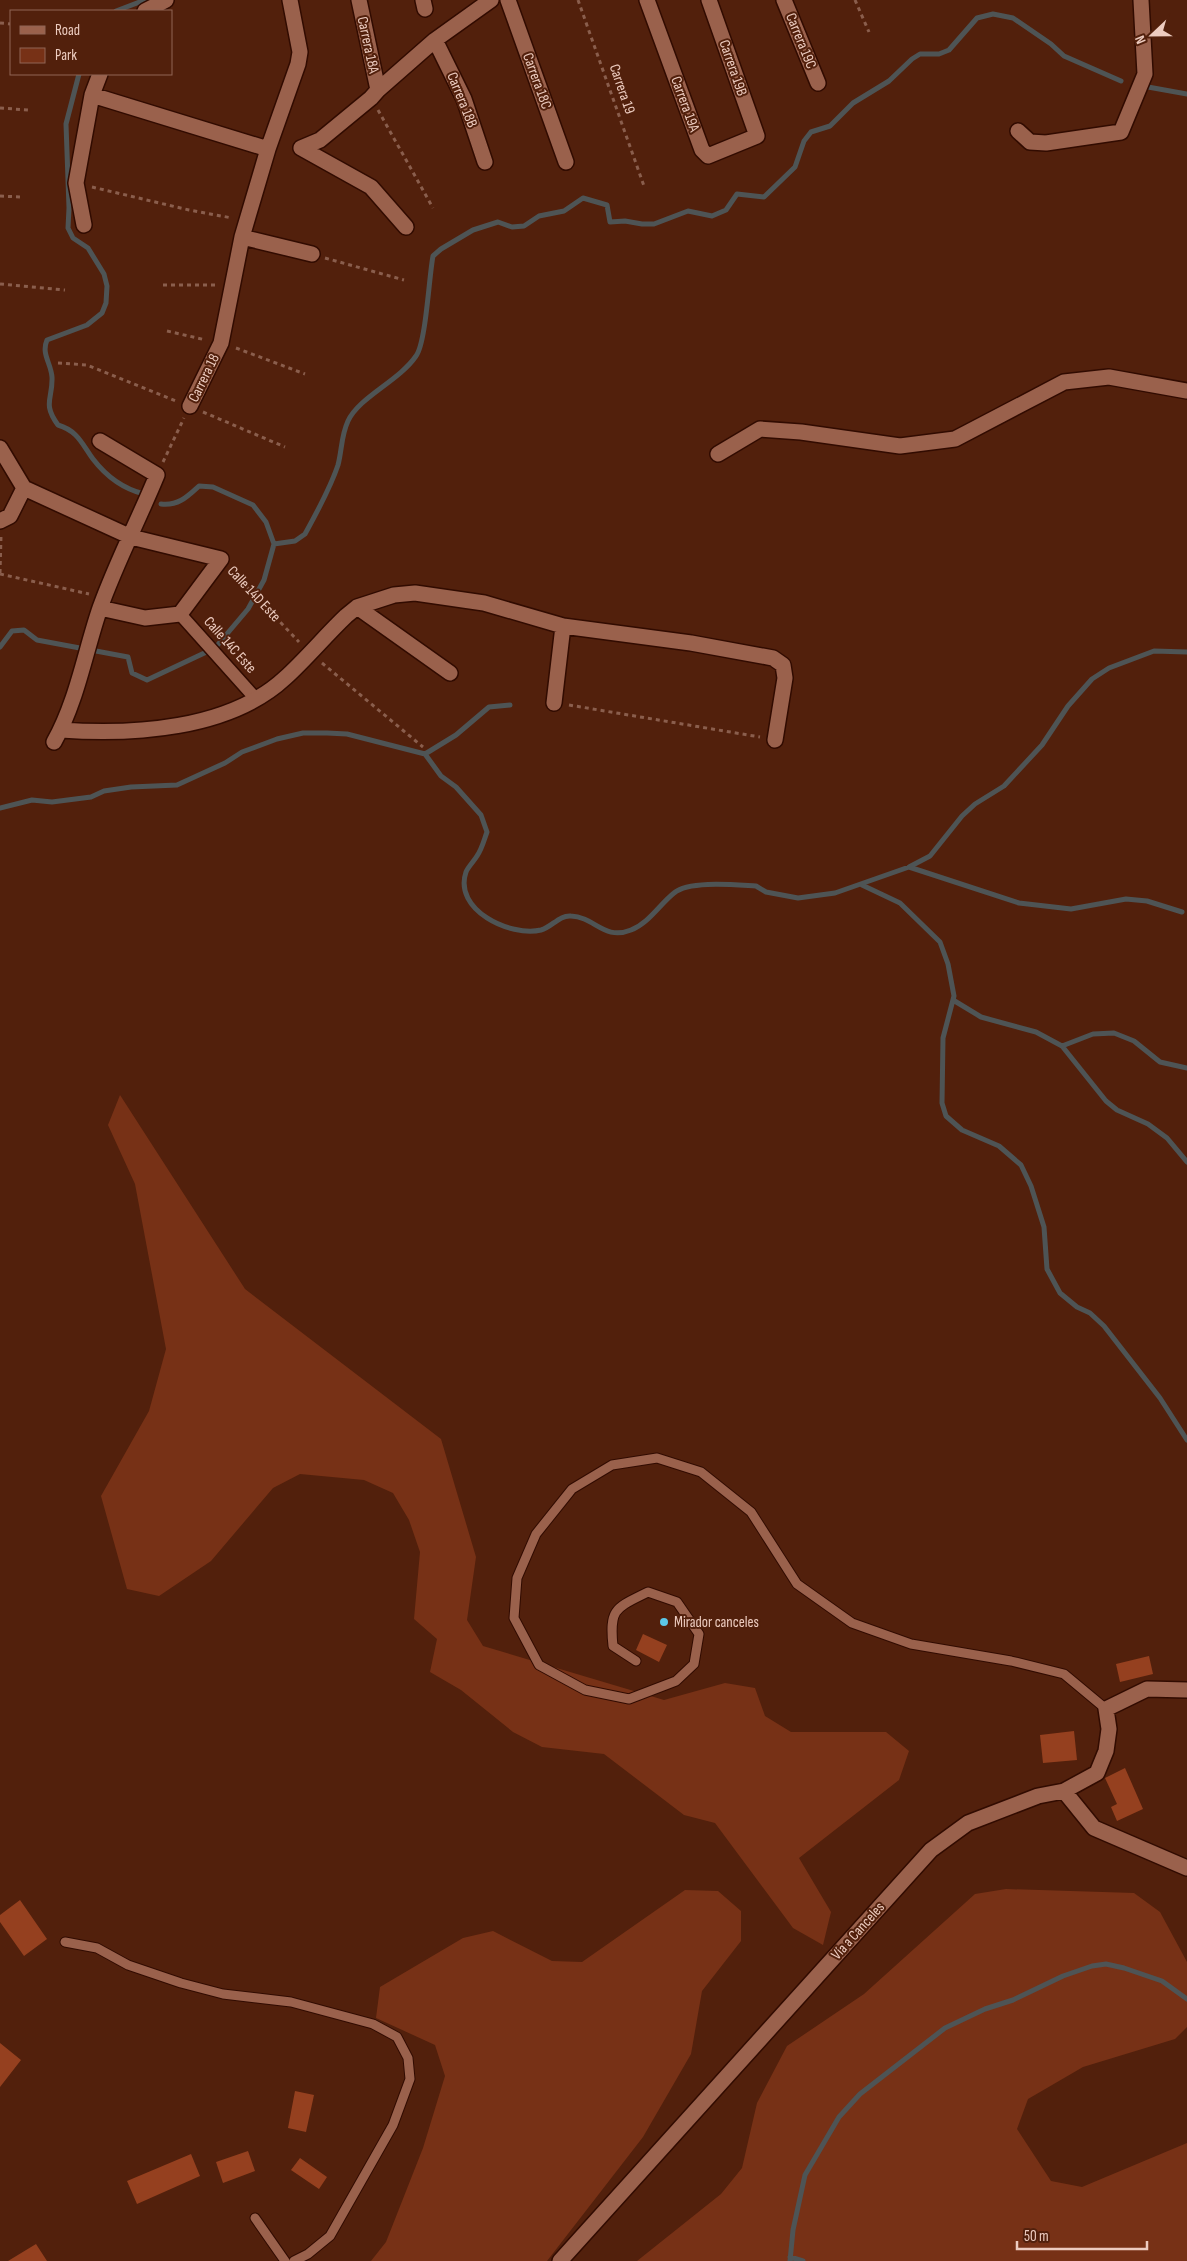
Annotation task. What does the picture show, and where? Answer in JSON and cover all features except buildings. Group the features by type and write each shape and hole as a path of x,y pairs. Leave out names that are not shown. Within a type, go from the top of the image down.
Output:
{"street":[{"path":"147,10 166,0"},
{"name":"Carrera 18","path":"190,406 221,343 242,237 268,149 298,64 300,52 290,0"},
{"name":"Carrera 18A","path":"359,0 374,94"},
{"path":"406,227 371,187 301,148 320,140 435,40 491,0"},
{"name":"Carrera 18C","path":"508,0 566,162"},
{"name":"Carrera 19A","path":"648,0 704,155 708,156 757,136"},
{"name":"Carrera 19B","path":"709,0 757,136"},
{"name":"Carrera 19C","path":"784,0 818,83"},
{"path":"1018,130 1030,142 1046,144 1121,132 1145,74 1141,0"},
{"name":"Carrera 18B","path":"435,40 464,99 485,162"},
{"path":"84,225 76,183 92,95 100,75"},
{"path":"92,95 268,149"},
{"path":"242,237 312,254"},
{"path":"718,454 760,429 800,432 900,446 954,439 1064,382 1109,377 1187,391"},
{"path":"100,441 157,475 102,603 90,637 85,660 57,736 124,732 203,721 256,699 284,679 346,616 358,607 394,595 415,593 484,602 563,626 691,643 773,658 783,665 785,678 775,740"},
{"path":"0,448 24,488 10,516 1,521"},
{"name":"Calle 14D Este","path":"24,488 131,537 221,559"},
{"path":"102,603 144,618 180,614 221,559"},
{"path":"358,607 450,673"},
{"name":"Calle 14C Este","path":"180,614 256,699"},
{"path":"554,703 563,626"},
{"path":"1106,1709 1147,1689 1187,1690"},
{"name":"Vía a Canceles","path":"560,2261 931,1850 968,1823 1038,1796 1064,1791 1097,1773 1106,1751 1109,1728 1106,1709"},
{"path":"1064,1791 1094,1828 1170,1863 1187,1868"}],"lane":[{"path":"636,1661 613,1646 610,1623 619,1607 648,1592 677,1602 699,1634 694,1664 676,1682 629,1699 586,1690 539,1665 514,1618 517,1578 536,1534 572,1489 612,1465 657,1458 702,1472 751,1512 797,1584 852,1623 910,1644 1011,1661 1064,1674 1106,1709"},
{"path":"65,1942 97,1948 128,1965 181,1983 223,1994 290,2002 373,2024 397,2037 408,2058 410,2079 393,2125 330,2236 308,2254 294,2261"},
{"path":"256,2218 285,2261"}],"path":[{"name":"Carrera 19","path":"578,0 644,186"},
{"path":"855,0 869,32"},
{"path":"374,94 433,208"},
{"path":"0,108 28,110"},
{"path":"76,183 189,210 248,221"},
{"path":"0,196 21,197"},
{"path":"312,254 404,280"},
{"path":"0,284 65,290"},
{"path":"163,285 234,284"},
{"path":"58,363 87,365 190,406 285,447"},
{"name":"Carrera 18","path":"157,475 190,406"},
{"path":"1,521 0,574 102,603"},
{"name":"Calle 14D Este","path":"221,559 310,652 423,747"},
{"path":"554,703 775,740"}],"green space":[{"path":"120,1095 245,1289 441,1439 476,1557 467,1620 483,1646 664,1700 725,1683 755,1688 765,1716 791,1732 886,1732 909,1751 899,1780 799,1858 831,1912 823,1945 793,1928 715,1823 684,1815 604,1754 542,1747 513,1732 461,1690 430,1672 437,1639 414,1619 420,1552 409,1520 393,1493 364,1480 300,1474 273,1488 211,1561 159,1596 127,1589 101,1496 149,1411 166,1349 135,1184 108,1125"},
{"path":"1006,1889 1134,1893 1160,1912 1187,1962 1187,2027 1175,2039 1083,2067 1028,2099 1017,2129 1051,2181 1082,2187 1187,2143 1187,2261 637,2261 721,2194 742,2168 757,2103 787,2046 864,1994 975,1894"},
{"path":"685,1890 718,1891 741,1911 741,1941 702,1991 691,2054 643,2137 547,2261 371,2261 386,2242 423,2148 445,2076 435,2045 376,2018 380,1987 463,1938 493,1931 552,1961 582,1962"}],"waterway":[{"path":"119,10 145,0"},
{"path":"274,544 295,541 305,534 335,474 344,432 353,412 400,373 416,356 425,324 433,256 441,249 473,230 498,222 512,227 524,226 539,216 564,211 583,198 607,205 610,222 625,221 654,224 688,211 712,216 726,210 737,194 764,197 795,167 804,141 811,132 830,126 853,103 889,81 912,59 920,54 939,54 949,50 977,18 993,14 1013,18 1051,44 1064,56 1121,81"},
{"path":"79,75 66,124 68,228 73,238 88,248 104,274 107,286 106,303 102,313 87,325 47,340 45,350 52,377 49,406 53,418 58,425 75,434 104,471 116,481 144,494"},
{"path":"1148,87 1187,94"},
{"path":"0,647 12,631 24,630 37,640 128,657 132,673 147,680 215,648 248,609 264,580 274,544 266,522 253,505 213,487 199,486 177,502 161,504"},
{"path":"0,808 32,800 52,802 91,797 104,791 131,787 177,785 225,763 242,752 277,739 303,733 347,734 425,754 441,776 456,787 481,815 487,832 480,850 466,872 464,886 468,898 476,909 487,918 500,925 528,931 541,930 563,917 571,916 587,920 606,931 622,933 643,923 674,893 690,886 714,884 756,886 766,892 798,898 835,893 909,867 930,856 962,816 975,804 1004,786 1042,745 1068,706 1092,679 1109,668 1154,651 1187,652"},
{"path":"425,754 456,735 489,707 510,705"},
{"path":"909,867 1019,903 1071,909 1126,899 1147,901 1182,912"},
{"path":"862,885 900,903 940,942 948,964 954,996 943,1038 942,1103 946,1116 962,1130 999,1146 1021,1165 1031,1186 1044,1227 1047,1269 1060,1293 1077,1307 1090,1313 1104,1326 1160,1398 1187,1440"},
{"path":"953,1000 981,1017 1036,1032 1062,1046 1106,1101 1117,1110 1148,1124 1167,1138 1187,1162"},
{"path":"1062,1046 1093,1034 1114,1033 1134,1041 1160,1062 1187,1068"},
{"path":"790,2261 793,2230 805,2175 839,2117 860,2094 945,2028 985,2009 1013,2000 1063,1976 1092,1966 1106,1964 1162,1981 1187,1999"},
{"path":"790,2257 803,2261"}],"place":[{"name":"Mirador canceles","path":"664,1622"}]}
